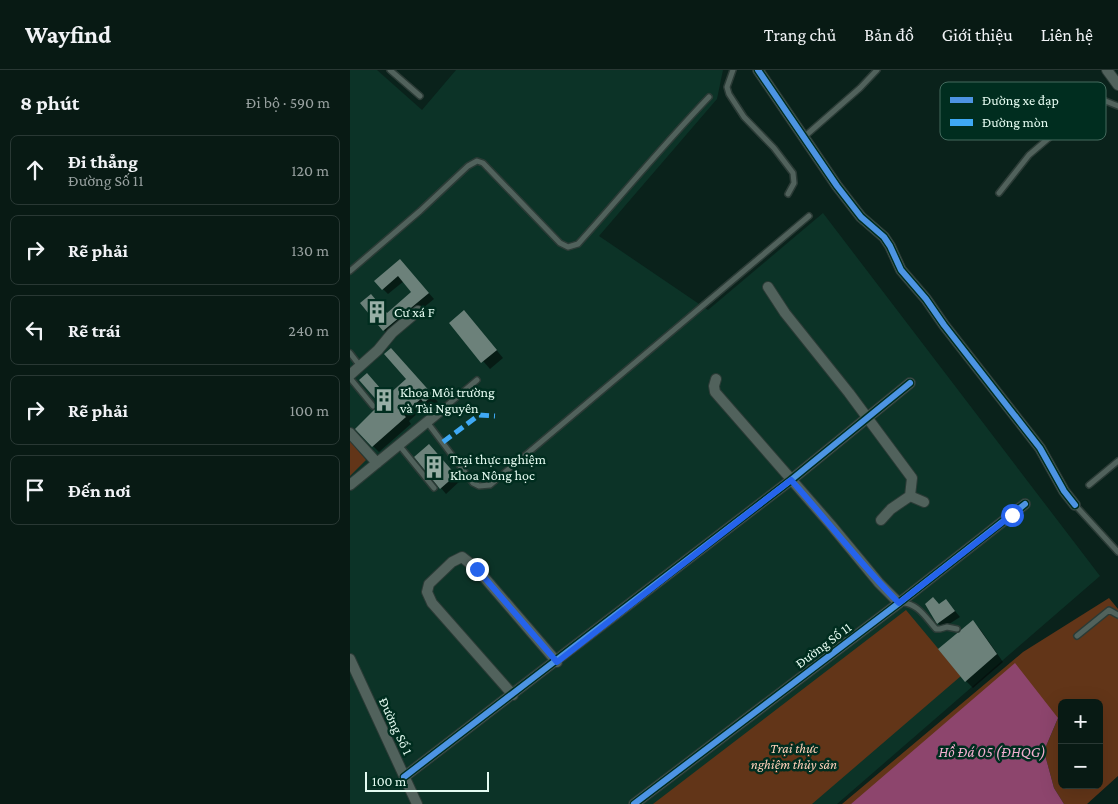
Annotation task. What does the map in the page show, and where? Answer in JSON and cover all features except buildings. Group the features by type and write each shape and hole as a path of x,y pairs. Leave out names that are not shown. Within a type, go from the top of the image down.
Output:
{"street":[{"path":"758,70 837,186 861,217 884,237 901,270 926,299 944,325 1040,448 1064,491 1075,505"},
{"path":"1108,70 1118,85"},
{"path":"768,287 785,313 867,417 912,478 910,496 891,509 881,520"},
{"path":"350,377 378,350 392,333 418,311"},
{"path":"716,378 715,392 879,583 899,603"},
{"path":"404,777 557,662 791,480 910,383"},
{"path":"350,485 444,408"},
{"path":"350,433 377,463"},
{"path":"910,496 924,502"},
{"name":"Đường Số 11","path":"634,804 899,603 1025,504"},
{"path":"513,695 432,603 428,595 427,588 432,579 452,562 462,557 477,569 557,662"},
{"name":"Đường Số 1","path":"350,659 417,804"}],"lane":[{"path":"390,70 420,96"},
{"path":"733,70 727,87 729,94 744,117 774,148 793,173 794,183 788,194"},
{"path":"804,137 860,88 877,70"},
{"path":"350,271 420,211 468,166 477,161 483,163 560,243 568,247 578,244 669,139 709,97"},
{"path":"1106,101 1118,106"},
{"path":"999,193 1029,155 1047,140"},
{"path":"427,422 473,483 479,486 490,484 810,216"},
{"path":"350,353 360,367"},
{"path":"350,377 374,406"},
{"path":"444,408 477,380"},
{"path":"399,445 434,488"},
{"path":"1089,485 1118,461"},
{"path":"1075,505 1118,552"},
{"path":"899,603 906,603 916,607 940,630 947,627 956,630"},
{"path":"1077,636 1110,610 1118,615"}],"shaded area":[{"path":"350,70 377,70 422,110 456,70 723,70 717,99 599,236 708,310 823,213 1100,576 837,804 350,804"}],"green space":[{"path":"350,441 366,460 350,476"},
{"path":"1109,598 1118,609 1118,776 1087,804 1064,804 1054,788 1044,751 1058,718 851,804 842,804 1023,652"},
{"name":"Trại thực nghiệm thủy sản","path":"906,610 961,676 812,804 653,804"}],"water":[{"name":"Hồ Đá 05 (ĐHQG)","path":"1015,663 1058,718 1044,751 1054,788 1064,804 851,804"}],"marked path":[{"path":"443,442 479,415 495,416"}],"cycle path":[{"path":"758,70 837,186 861,217 884,237 901,270 926,299 944,325 1040,448 1064,491 1075,505"},
{"path":"404,777 791,480 910,383"},
{"path":"634,804 899,603 1025,504"}],"place":[{"name":"Cư xá F","path":"377,312"},
{"name":"Khoa Môi trường và Tài Nguyên","path":"384,400"},
{"name":"Trại thực nghiệm Khoa Nông học","path":"434,467"}],"route":[{"path":"477,569 557,662 791,480 879,583 899,603 1012,515"}]}
